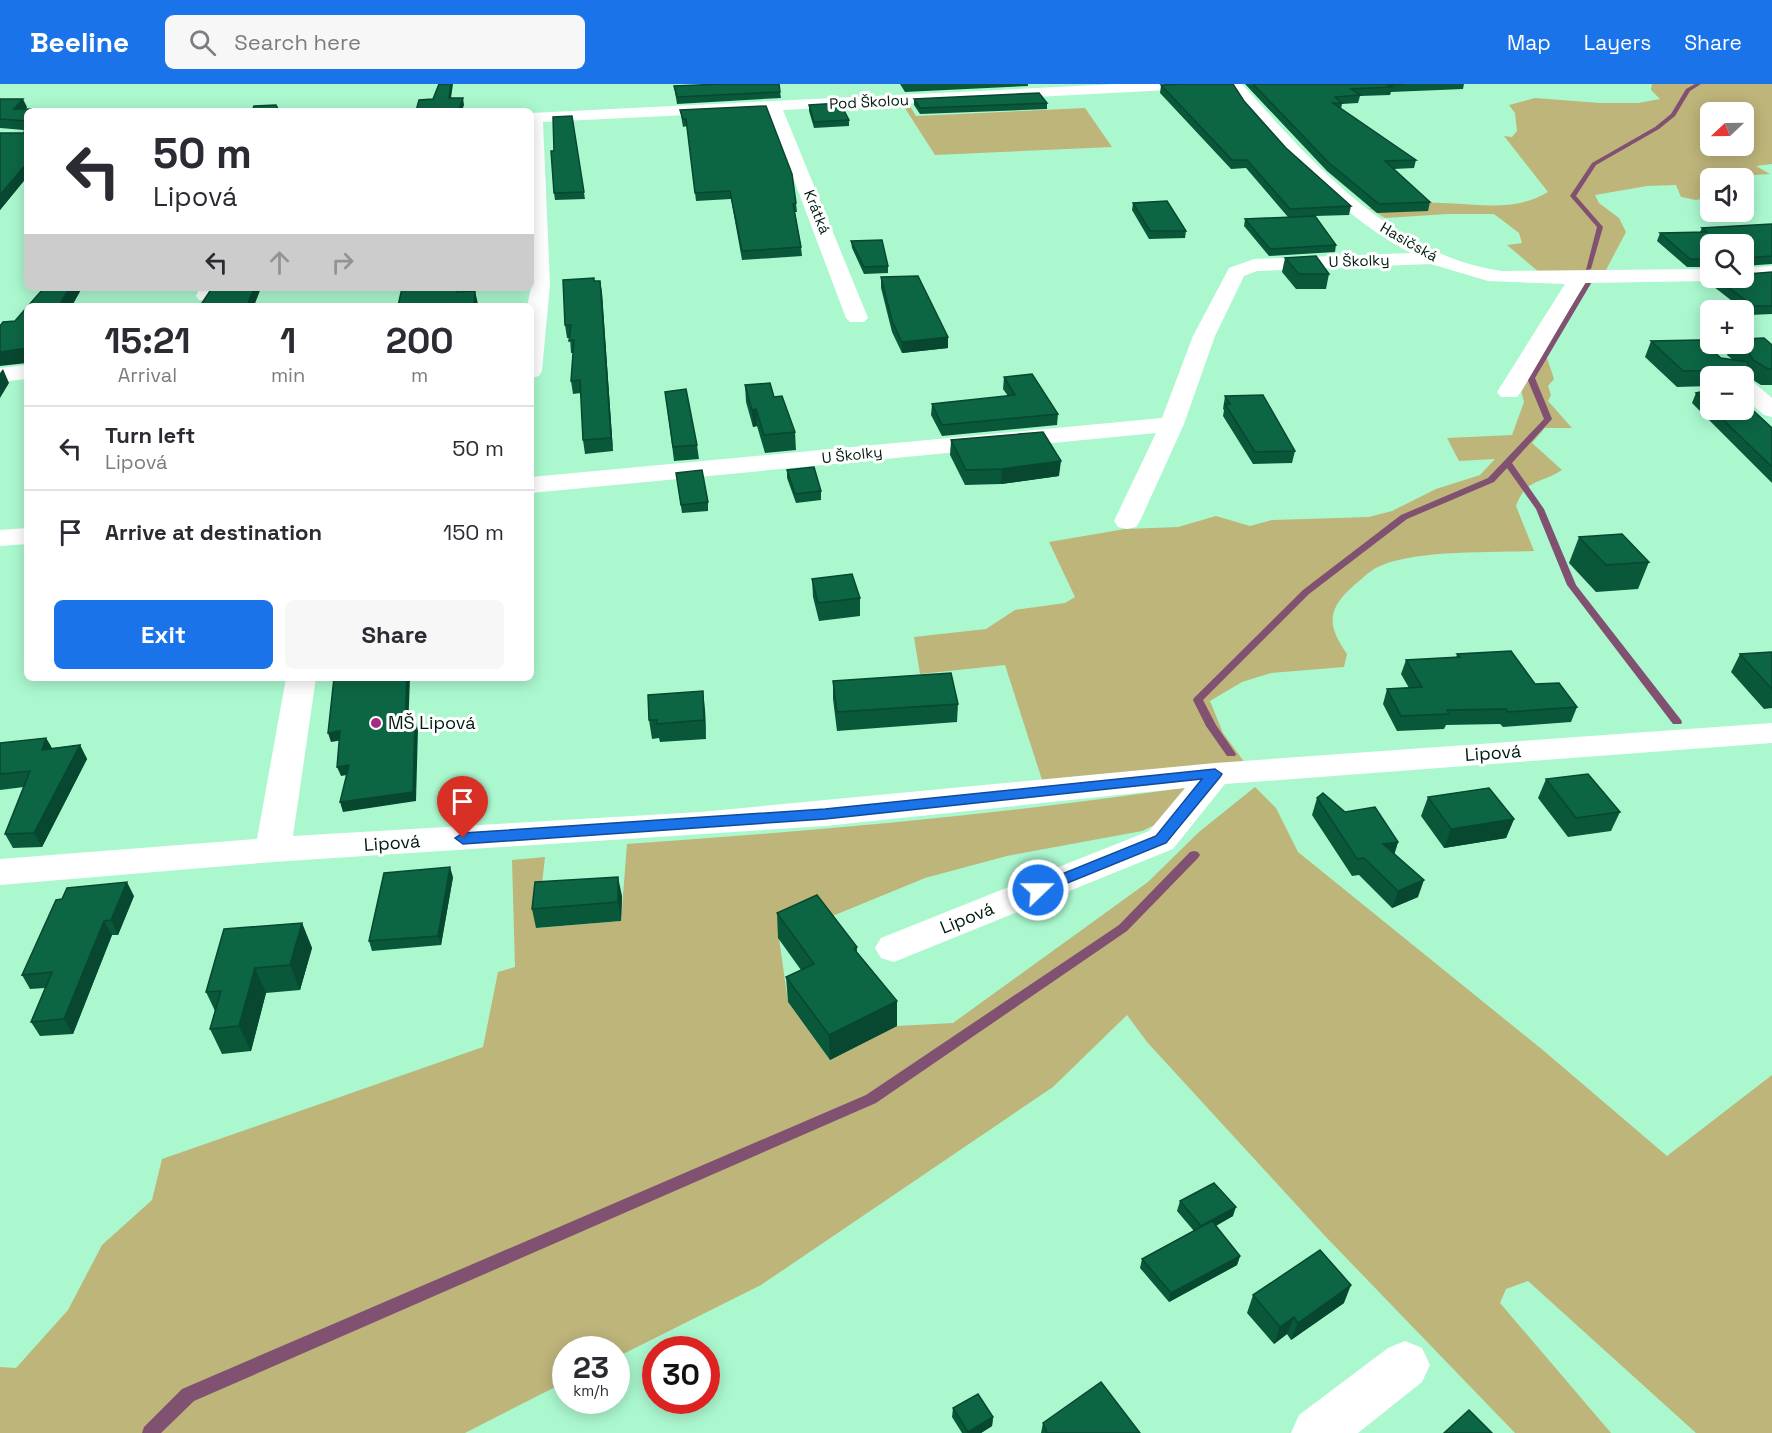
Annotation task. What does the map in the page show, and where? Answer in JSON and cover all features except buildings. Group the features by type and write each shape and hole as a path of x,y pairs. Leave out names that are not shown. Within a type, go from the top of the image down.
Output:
{"street":[{"name":"Pod Školou","path":"534,118 1207,84"},
{"name":"Hasičská","path":"1234,84 1269,125 1357,210 1431,258 1476,272 1531,278 1700,275"},
{"name":"Krátká","path":"774,106 857,318"},
{"path":"534,142 540,284 534,342"},
{"name":"U Školky","path":"1127,521 1172,424 1204,336 1236,272 1254,265 1431,258"},
{"path":"1754,274 1772,273"},
{"path":"1509,392 1580,278"},
{"path":"0,375 24,372"},
{"path":"1754,394 1772,410"},
{"name":"U Školky","path":"534,485 1172,424"},
{"path":"0,538 24,536"},
{"path":"273,850 301,681"},
{"name":"Lipová","path":"0,872 273,850 825,814 1215,774 1772,733"},
{"name":"Lipová","path":"894,948 1161,840 1215,774"},
{"path":"1317,1433 1405,1365"}],"shaded area":[{"path":"1652,84 1772,84 1772,164 1756,166 1770,174 1754,175 1754,168 1700,168 1700,199 1696,200 1681,197 1676,185 1647,186 1595,195 1599,203 1619,218 1626,232 1606,270 1540,273 1507,245 1522,243 1519,233 1494,214 1385,218 1369,208 1418,203 1503,205 1533,199 1548,192 1504,136 1512,137 1517,131 1515,113 1509,105 1535,98 1600,103 1638,103 1660,99 1651,90"},
{"path":"907,101 916,116 1085,108 1112,147 935,155 901,102"},
{"path":"1539,358 1547,358 1554,379 1548,386 1551,395 1548,401 1572,428 1545,428 1532,443 1562,470 1529,486 1516,506 1534,551 1429,555 1389,563 1371,571 1341,598 1333,614 1334,629 1347,654 1344,667 1271,673 1242,682 1210,701 1223,733 1248,767 1043,783 1005,665 920,674 914,637 986,629 1015,610 1065,603 1075,597 1049,542 1125,529 1178,527 1216,516 1250,526 1272,520 1369,517 1392,511 1436,489 1480,475 1495,459 1459,461 1447,438 1512,435 1524,402 1521,390"},
{"path":"1190,787 1165,820 1142,831 1007,856 925,878 779,938 788,1002 830,1060 897,1026 953,1023 1148,882 1199,832 1255,787 1276,808 1298,852 1544,1051 1667,1156 1772,1075 1772,1433 1696,1433 1528,1281 1506,1289 1500,1303 1611,1433 1515,1433 1325,1236 1147,1042 1127,1015 1053,1087 761,1285 659,1336 642,1336 642,1344 630,1350 630,1336 552,1336 552,1389 465,1433 0,1433 0,1367 16,1368 68,1310 102,1245 152,1200 162,1159 483,1047 498,972 515,967 512,860 545,857 537,928 621,921 627,844 909,821"}],"waterway":[{"path":"1588,269 1600,227 1573,196 1594,164 1657,128 1673,115 1688,90 1699,84"},
{"path":"1507,463 1548,419 1531,378 1590,280"},
{"path":"1231,754 1211,726 1198,700 1306,592 1404,517 1491,480 1507,463"},
{"path":"1507,463 1540,509 1572,585 1677,722"},
{"path":"150,1433 188,1395 871,1099 1123,928 1194,855"}],"place":[{"name":"MŠ Lipová","path":"376,723"}],"route":[{"path":"463,838 825,814 1215,774 1161,840 1038,890"}]}
